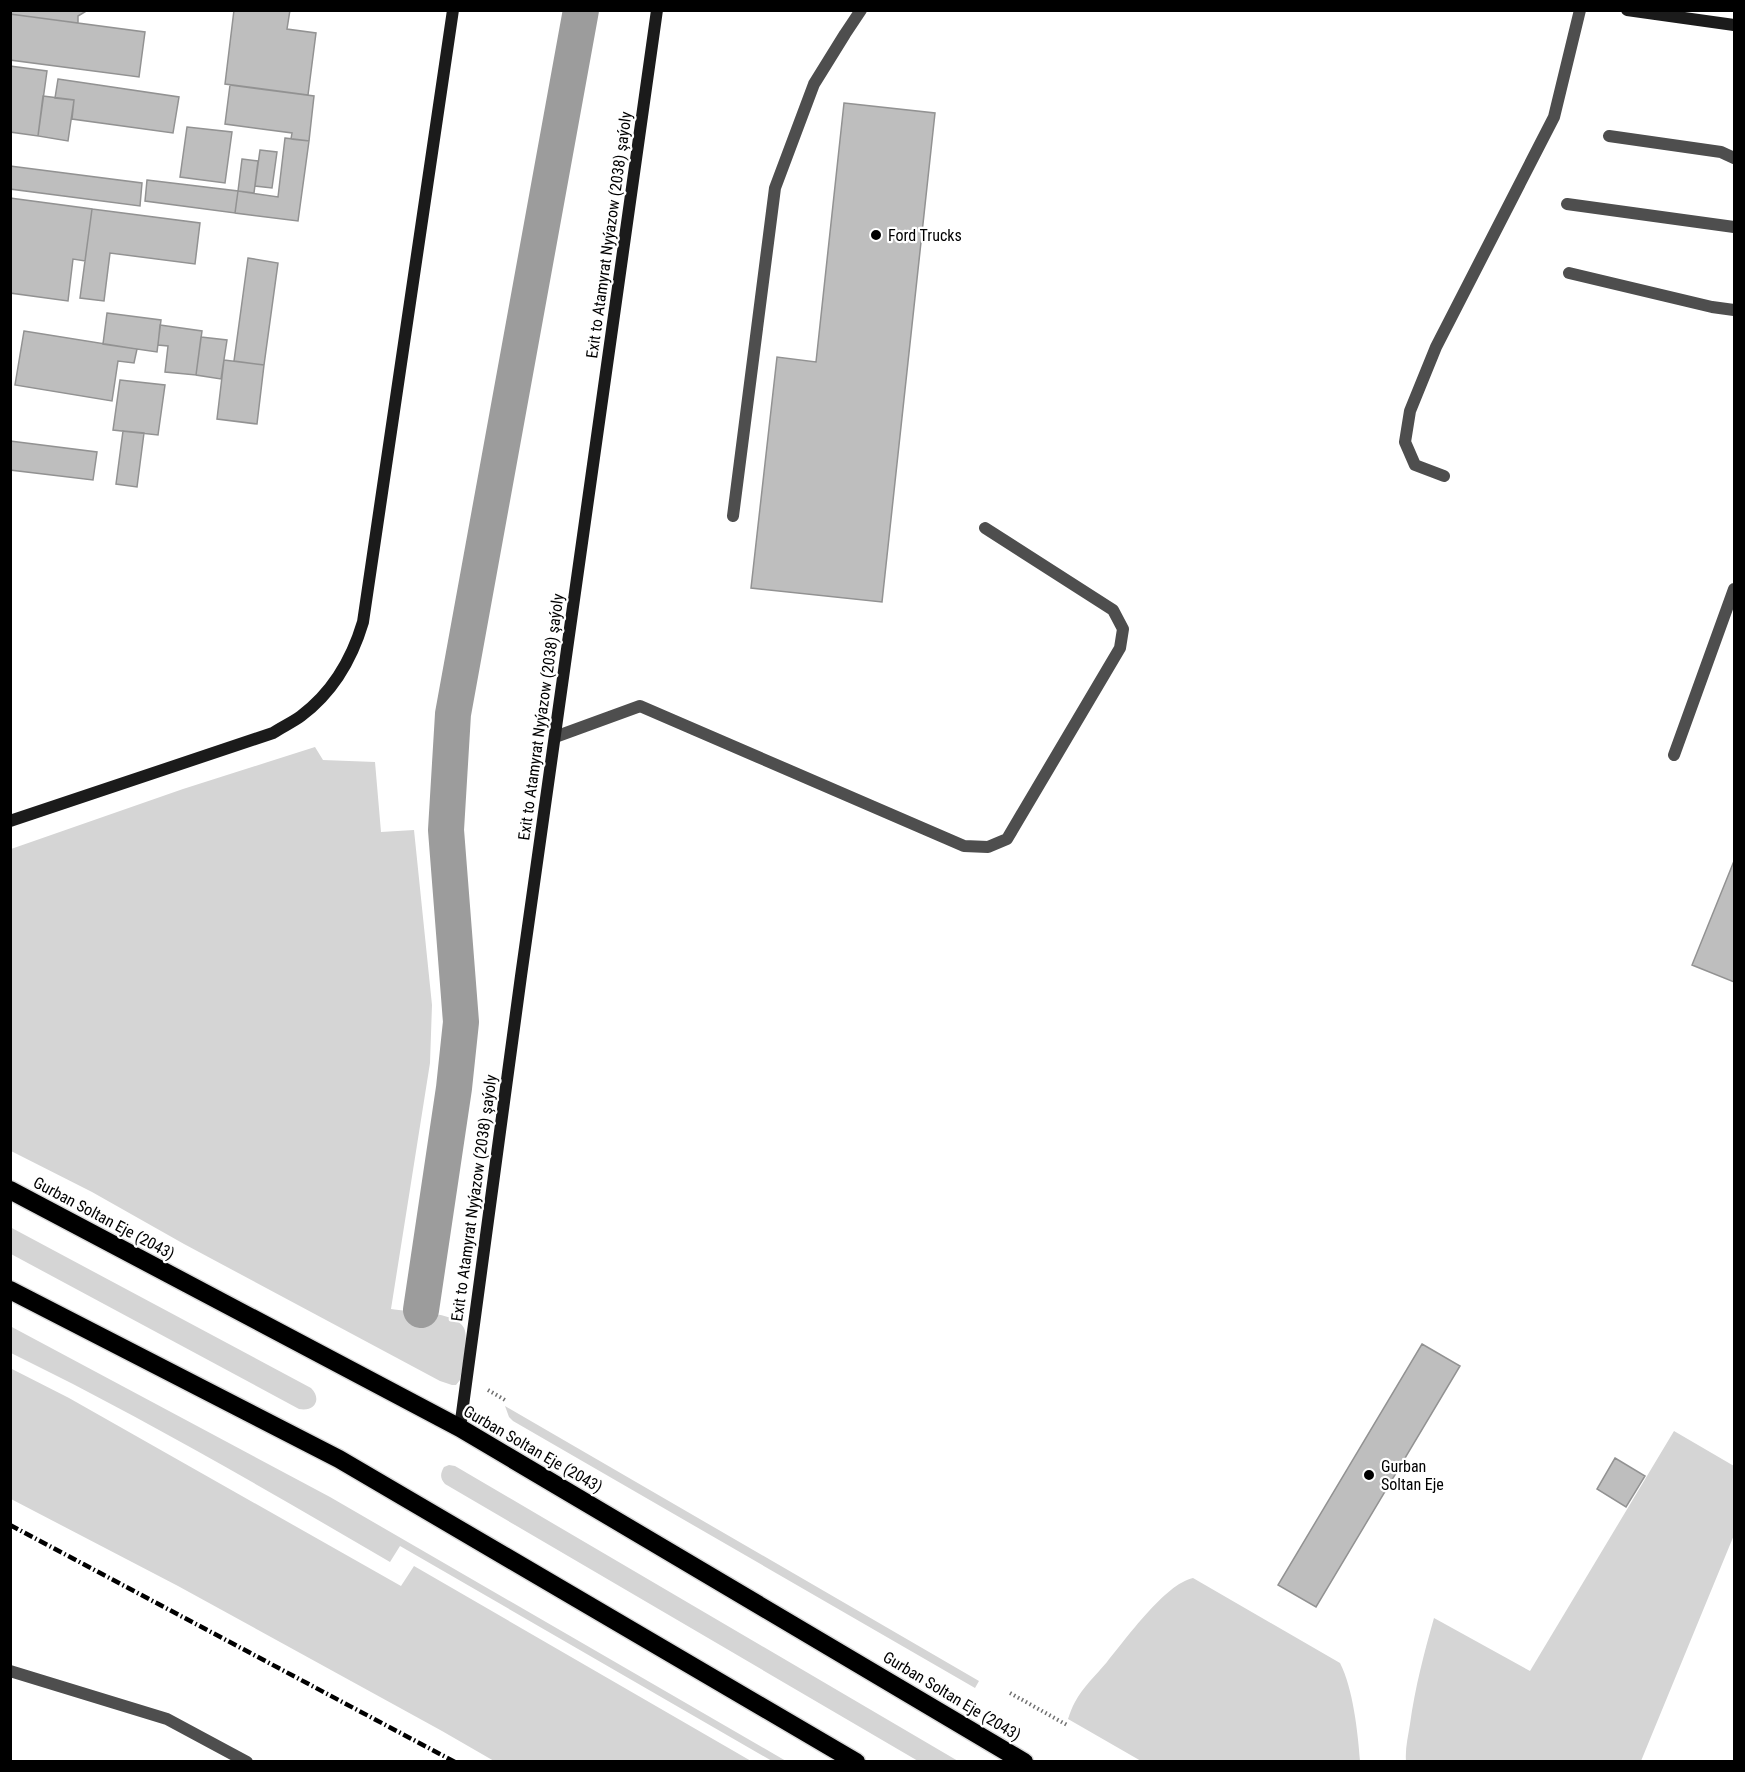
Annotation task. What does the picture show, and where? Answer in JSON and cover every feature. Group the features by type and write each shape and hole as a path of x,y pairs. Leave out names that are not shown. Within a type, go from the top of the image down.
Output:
{"highway":[{"name":"Gurban Soltan Eje (2043)","path":"10,1190 460,1428 1024,1761"},
{"path":"10,1290 339,1459 856,1761"}],"street":[{"path":"10,821 273,733 301,716 325,694 355,648 365,610 453,10"},
{"name":"Exit to Atamyrat Nyýazow (2038) şaýoly","path":"460,1428 657,10"},
{"path":"1627,10 1734,25"}],"lane":[{"path":"733,516 775,188 814,84 861,10"},
{"path":"1444,476 1415,465 1405,442 1410,411 1436,347 1554,117 1580,10"},
{"path":"1609,136 1721,152 1734,158"},
{"path":"1568,204 1734,227"},
{"path":"1569,273 1712,307 1734,310"},
{"path":"555,737 640,706 964,846 988,847 1007,839 1120,648 1123,629 1113,610 985,528"},
{"path":"1674,755 1734,589"},
{"path":"10,1671 166,1719 247,1761"}],"path":[{"path":"1010,1693 1067,1725"}],"shaded area":[{"path":"315,747 323,760 375,762 381,832 414,830 432,1005 430,1063 391,1309 442,1315 459,1322 464,1328 465,1346 460,1380 456,1385 440,1381 92,1192 11,1151 11,849 183,789"},
{"path":"10,1227 311,1388 316,1396 315,1404 309,1409 299,1409 11,1254"},
{"path":"10,1326 330,1497 786,1761 772,1761 400,1546 390,1562 155,1428 11,1353"},
{"path":"10,1368 69,1398 401,1586 414,1566 751,1761 494,1761 178,1586 11,1499"},
{"path":"505,1406 979,1681 975,1688 513,1421"},
{"path":"1674,1431 1734,1466 1734,1535 1641,1761 1406,1761 1414,1697 1434,1618 1530,1671"},
{"path":"455,1466 958,1761 918,1761 445,1484 441,1474 444,1467"},
{"path":"1193,1578 1340,1663 1352,1698 1360,1761 1141,1761 1068,1719 1082,1691 1158,1601 1182,1582"}],"building":[{"path":"10,10 88,10 78,16 78,23 10,14"},
{"path":"234,10 290,10 287,29 316,33 308,95 225,84"},
{"path":"10,14 145,32 139,77 10,60"},
{"path":"10,66 47,71 38,136 10,132"},
{"path":"58,79 179,97 173,133 72,119 74,100 55,98"},
{"path":"230,85 314,96 309,141 291,139 292,133 225,124"},
{"path":"43,96 74,100 68,141 38,136"},
{"name":"Ford Trucks","path":"844,103 935,113 882,602 751,588 777,357 816,362"},
{"path":"187,127 232,132 225,183 180,177"},
{"path":"285,138 309,141 298,221 235,213 238,191 278,197"},
{"path":"260,150 277,152 272,188 255,186"},
{"path":"242,159 258,161 254,193 238,191"},
{"path":"10,166 142,183 140,206 10,189"},
{"path":"147,180 238,191 235,213 145,201"},
{"path":"10,198 92,209 85,261 73,259 68,301 10,293"},
{"path":"92,209 200,223 195,264 110,253 104,301 80,298"},
{"path":"248,258 278,263 264,365 234,361"},
{"path":"107,313 161,320 157,352 103,344"},
{"path":"160,325 202,331 196,375 165,372 168,346 158,345"},
{"path":"24,331 137,349 134,363 118,361 112,401 15,385"},
{"path":"201,337 227,340 221,379 196,375"},
{"path":"224,360 264,365 257,424 217,419"},
{"path":"120,380 165,385 158,435 113,430"},
{"path":"123,431 144,433 137,487 116,484"},
{"path":"10,441 97,452 93,480 10,470"},
{"path":"1734,861 1734,982 1692,965"},
{"path":"1422,1344 1460,1366 1316,1607 1278,1585"},
{"path":"1615,1458 1645,1476 1626,1507 1597,1489"}],"waterway":[{"path":"421,1310 454,1088 461,1022 446,830 453,714 581,10"}],"railway":[{"path":"10,1525 455,1762"}],"place":[{"name":"Ford Trucks","path":"876,235"},
{"name":"Gurban Soltan Eje","path":"1369,1475"}]}
